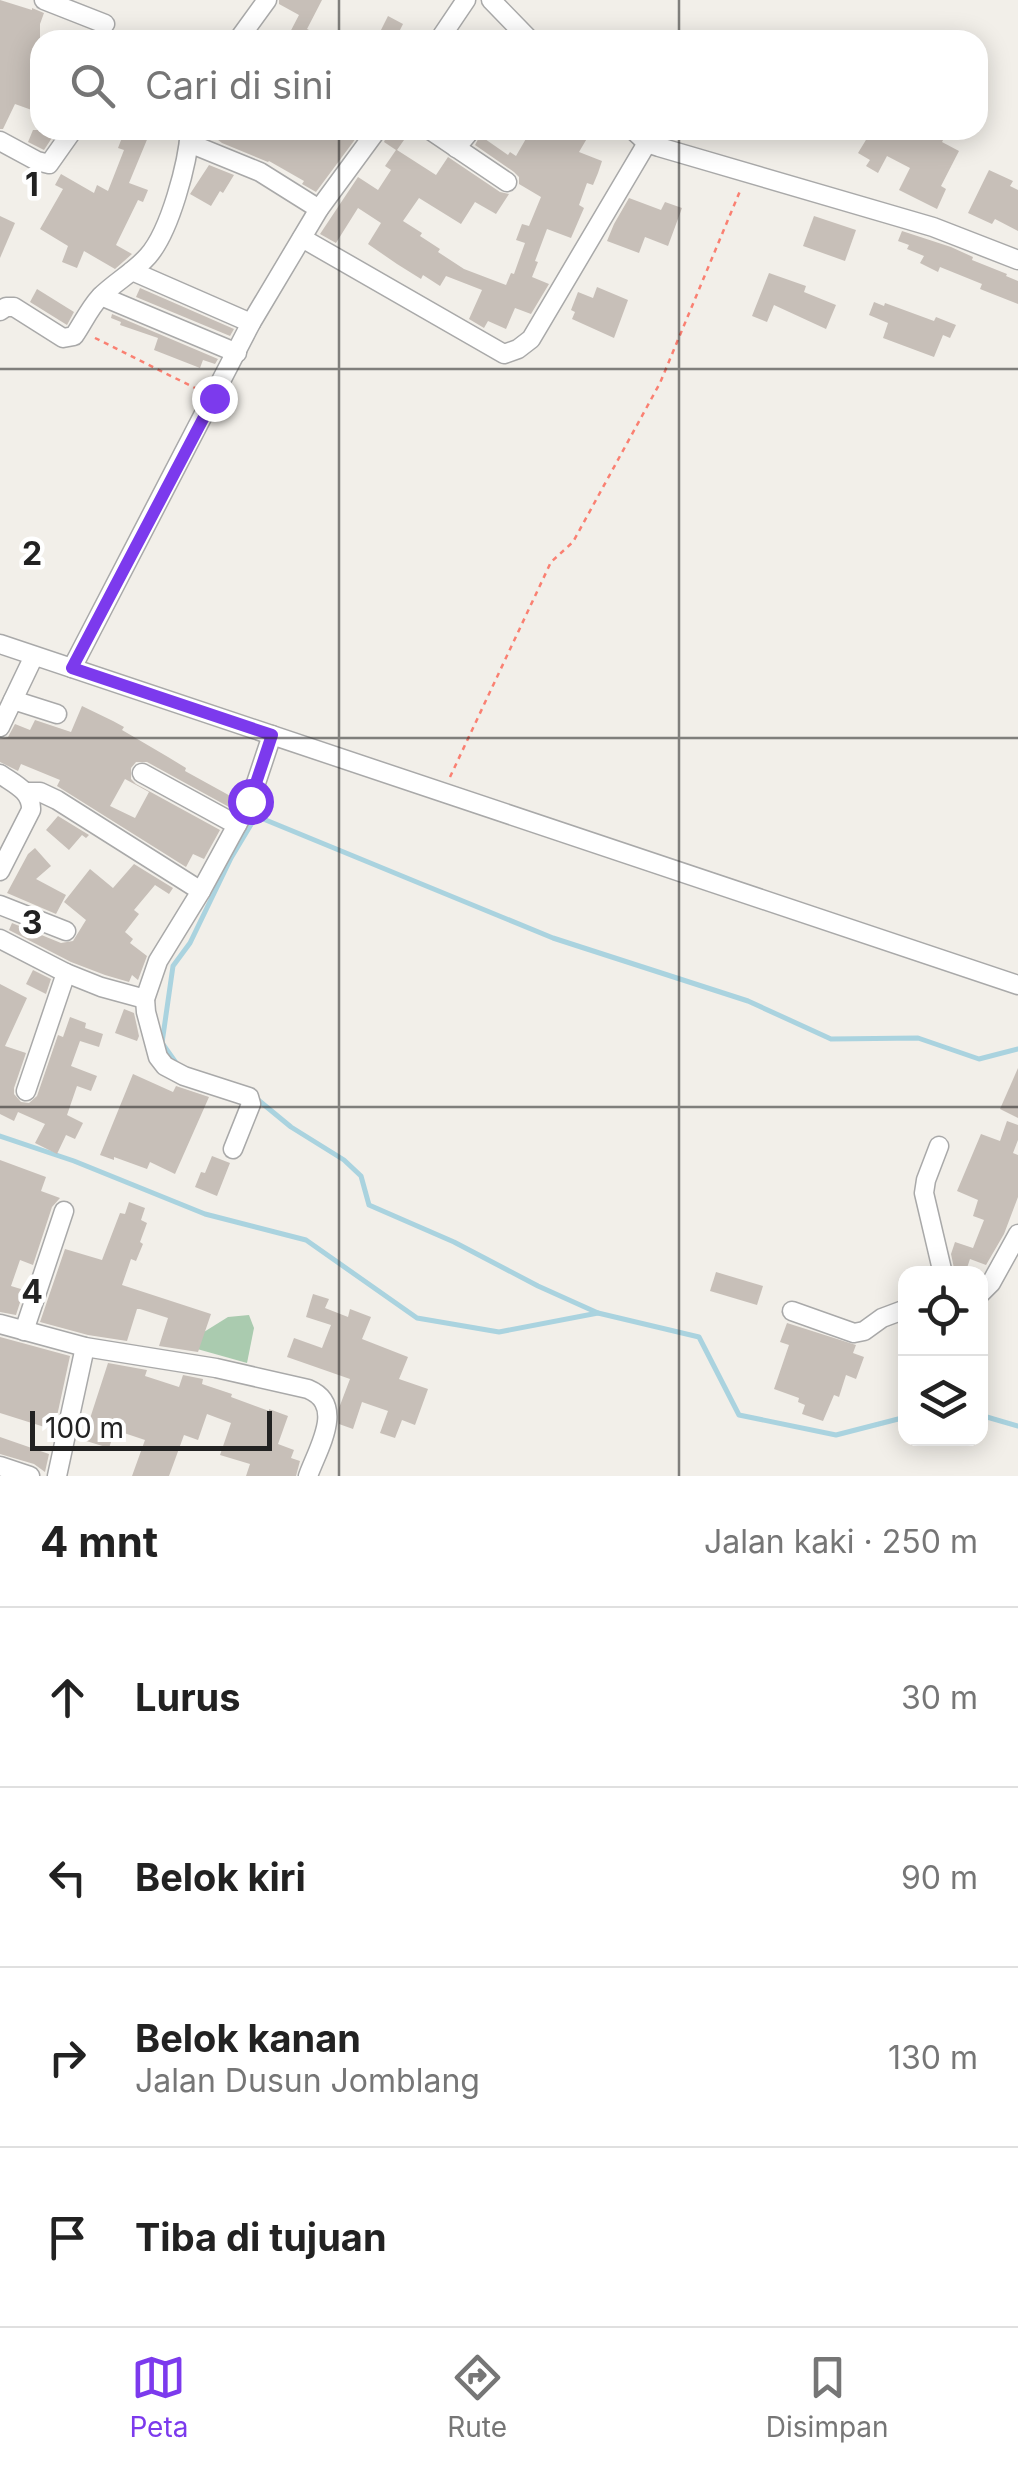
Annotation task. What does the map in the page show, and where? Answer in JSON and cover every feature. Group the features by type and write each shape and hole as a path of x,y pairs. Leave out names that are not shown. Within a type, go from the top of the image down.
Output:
{"street":[{"path":"44,0 105,24"},
{"path":"246,30 266,0"},
{"path":"446,30 466,0"},
{"path":"491,0 520,30"},
{"path":"0,141 48,164 66,140"},
{"path":"0,311 14,307 63,338 74,336 101,296 150,254 159,240 188,140"},
{"path":"197,140 260,172 319,210"},
{"path":"72,668 251,323 319,210 370,140"},
{"path":"444,140 507,182"},
{"path":"456,148 463,140"},
{"path":"302,238 504,354 511,352 531,339 638,140"},
{"path":"652,140 748,173 933,227 1018,260"},
{"path":"132,271 251,323"},
{"path":"101,296 237,353"},
{"path":"0,644 1018,984"},
{"path":"0,727 34,656"},
{"path":"13,700 57,714"},
{"path":"233,1148 250,1098 165,1066 158,1057 145,999 158,962 250,801 272,735"},
{"path":"142,773 237,826"},
{"path":"0,774 26,792 32,801 0,872"},
{"path":"26,792 40,792 57,800 202,891"},
{"path":"0,905 66,931"},
{"path":"0,938 66,973 145,999"},
{"path":"26,1090 66,973"},
{"path":"939,1146 924,1193 941,1266"},
{"path":"24,1331 64,1212"},
{"path":"988,1287 1018,1234"},
{"path":"792,1311 854,1333 898,1312"},
{"path":"0,1324 86,1347 308,1388 325,1400 328,1409 308,1476"},
{"path":"57,1476 86,1347"},
{"path":"0,1466 30,1476"}],"path":[{"path":"443,792 551,562 573,542 660,384 748,173"},
{"path":"78,330 214,398"}],"green space":[{"path":"249,1315 254,1328 247,1363 183,1345 228,1317"}],"building":[{"path":"0,0 44,13 40,30 30,30 30,109 15,104 0,129"},
{"path":"279,0 322,0 309,30 291,30 299,15 279,4"},
{"path":"388,16 403,24 400,30 381,30"},
{"path":"30,137 50,140 44,150 28,142"},
{"path":"121,140 147,140 129,183 148,190 143,202 138,200 116,245 132,254 115,269 84,251 77,268 62,262 68,246 40,229 63,189 55,185 61,174 94,193 97,185 108,191 124,150 118,148"},
{"path":"218,140 355,140 316,192 269,161"},
{"path":"404,140 397,150 436,175 448,157 509,194 496,214 475,202 461,224 419,198 403,221 464,269 506,285 525,243 516,240 522,224 529,226 541,197 519,184 514,172 475,145 478,140 486,140 516,156 525,140 586,140 579,152 602,161 593,185 587,183 579,205 584,208 571,238 547,229 532,277 549,284 531,314 515,308 506,329 488,321 484,328 469,319 482,290 446,276 440,286 397,264 368,244 381,223 358,208 336,243 320,234 358,177 378,190 391,170 385,166 396,150 384,142"},
{"path":"866,140 943,140 959,151 941,186 946,189 937,209 899,190 910,168 887,156 878,173 866,166 870,160 858,153"},
{"path":"209,165 234,175 211,206 190,194"},
{"path":"989,170 1013,181 1010,186 1018,190 1018,231 995,219 992,224 968,213"},
{"path":"629,198 661,210 665,202 682,208 668,246 645,237 639,253 607,241"},
{"path":"0,216 15,223 0,258"},
{"path":"814,216 856,230 845,261 803,246"},
{"path":"902,231 951,247 1007,274 1018,281 1018,304 980,289 982,284 920,263 924,256 898,241"},
{"path":"769,273 806,286 804,292 836,305 826,329 774,305 767,322 752,316"},
{"path":"597,287 628,300 614,338 572,319 578,292 593,298"},
{"path":"140,288 234,329 230,336 136,297"},
{"path":"37,289 74,312 67,325 30,302"},
{"path":"874,302 956,325 950,338 943,335 934,357 883,338 888,323 869,315"},
{"path":"112,314 218,359 215,364 203,360 200,368 154,350 158,338 120,325 111,318"},
{"path":"82,706 124,727 122,730 186,768 185,771 234,798 229,807 147,762 136,762 131,768 131,779 136,784 220,830 204,859 193,854 186,867 57,786 60,780 21,764 18,771 0,762 0,739 8,737 15,724 30,730 35,720 71,732","holes":["125,779 149,792 135,818 110,806"]},
{"path":"58,816 89,835 82,835 69,850 46,830"},
{"path":"35,848 51,866 36,879 66,895 56,914 7,893"},
{"path":"134,864 173,888 169,894 155,885 134,910 139,914 125,932 133,939 130,943 147,956 138,980 132,975 129,982 71,962 9,930 12,923 61,943 73,941 86,920 64,902 90,869 113,888"},
{"path":"33,970 51,979 46,994 26,984"},
{"path":"0,984 27,998 5,1046 26,1053 14,1088 21,1102 29,1103 37,1096 58,1035 63,1037 70,1017 103,1034 99,1047 80,1041 71,1066 97,1076 91,1091 77,1086 67,1115 83,1123 75,1139 66,1135 57,1154 35,1143 45,1124 18,1112 14,1121 0,1114"},
{"path":"124,1009 134,1013 137,1041 115,1033"},
{"path":"1018,1068 1018,1118 1000,1109"},
{"path":"133,1074 173,1092 176,1086 209,1097 175,1174 150,1162 147,1169 100,1155"},
{"path":"1007,1121 1018,1125 1013,1153 1018,1155 1018,1197 1004,1234 986,1265 970,1259 968,1266 954,1266 951,1254 955,1242 973,1248 984,1220 973,1216 978,1200 957,1191 981,1134 1000,1141"},
{"path":"212,1156 230,1163 217,1196 195,1187"},
{"path":"0,1160 46,1177 41,1191 60,1198 52,1207 33,1265 20,1260 11,1286 24,1290 16,1315 0,1312"},
{"path":"129,1202 145,1208 141,1220 147,1223 140,1242 143,1244 136,1261 131,1259 122,1285 211,1314 198,1352 159,1346 168,1318 140,1309 127,1341 40,1322 65,1249 102,1260 120,1213 125,1214"},
{"path":"716,1272 763,1286 757,1305 710,1291"},
{"path":"313,1294 329,1299 325,1308 348,1317 350,1309 371,1317 362,1339 408,1357 399,1379 428,1389 415,1425 402,1420 395,1438 380,1433 388,1411 362,1402 353,1429 339,1424 339,1408 350,1379 287,1357 294,1338 322,1348 331,1325 306,1317"},
{"path":"787,1323 856,1345 853,1353 864,1357 856,1379 846,1375 839,1397 834,1395 823,1421 802,1414 805,1405 798,1402 799,1398 774,1389 789,1345 780,1342"},
{"path":"0,1337 70,1356 54,1430 0,1413"},
{"path":"108,1363 147,1370 145,1376 179,1387 183,1375 203,1379 202,1384 232,1394 231,1397 288,1416 278,1444 294,1450 291,1458 300,1461 296,1476 246,1476 250,1464 220,1455 231,1423 207,1414 198,1440 184,1435 169,1476 132,1476 145,1440 115,1430 109,1448 83,1440"},
{"path":"0,1437 49,1454 45,1472 34,1464 0,1454"}],"waterway":[{"path":"179,1067 162,1043 173,966 190,943 256,816 553,938 748,1001 831,1039 918,1038 979,1059 1018,1049"},
{"path":"257,1099 361,1176 369,1205 598,1313"},
{"path":"0,1136 205,1214 306,1240 417,1318 499,1332 598,1313 699,1337 739,1415 836,1435 898,1419"},
{"path":"988,1417 1018,1426"}],"route":[{"path":"214,398 72,668 272,735 250,801"}]}
